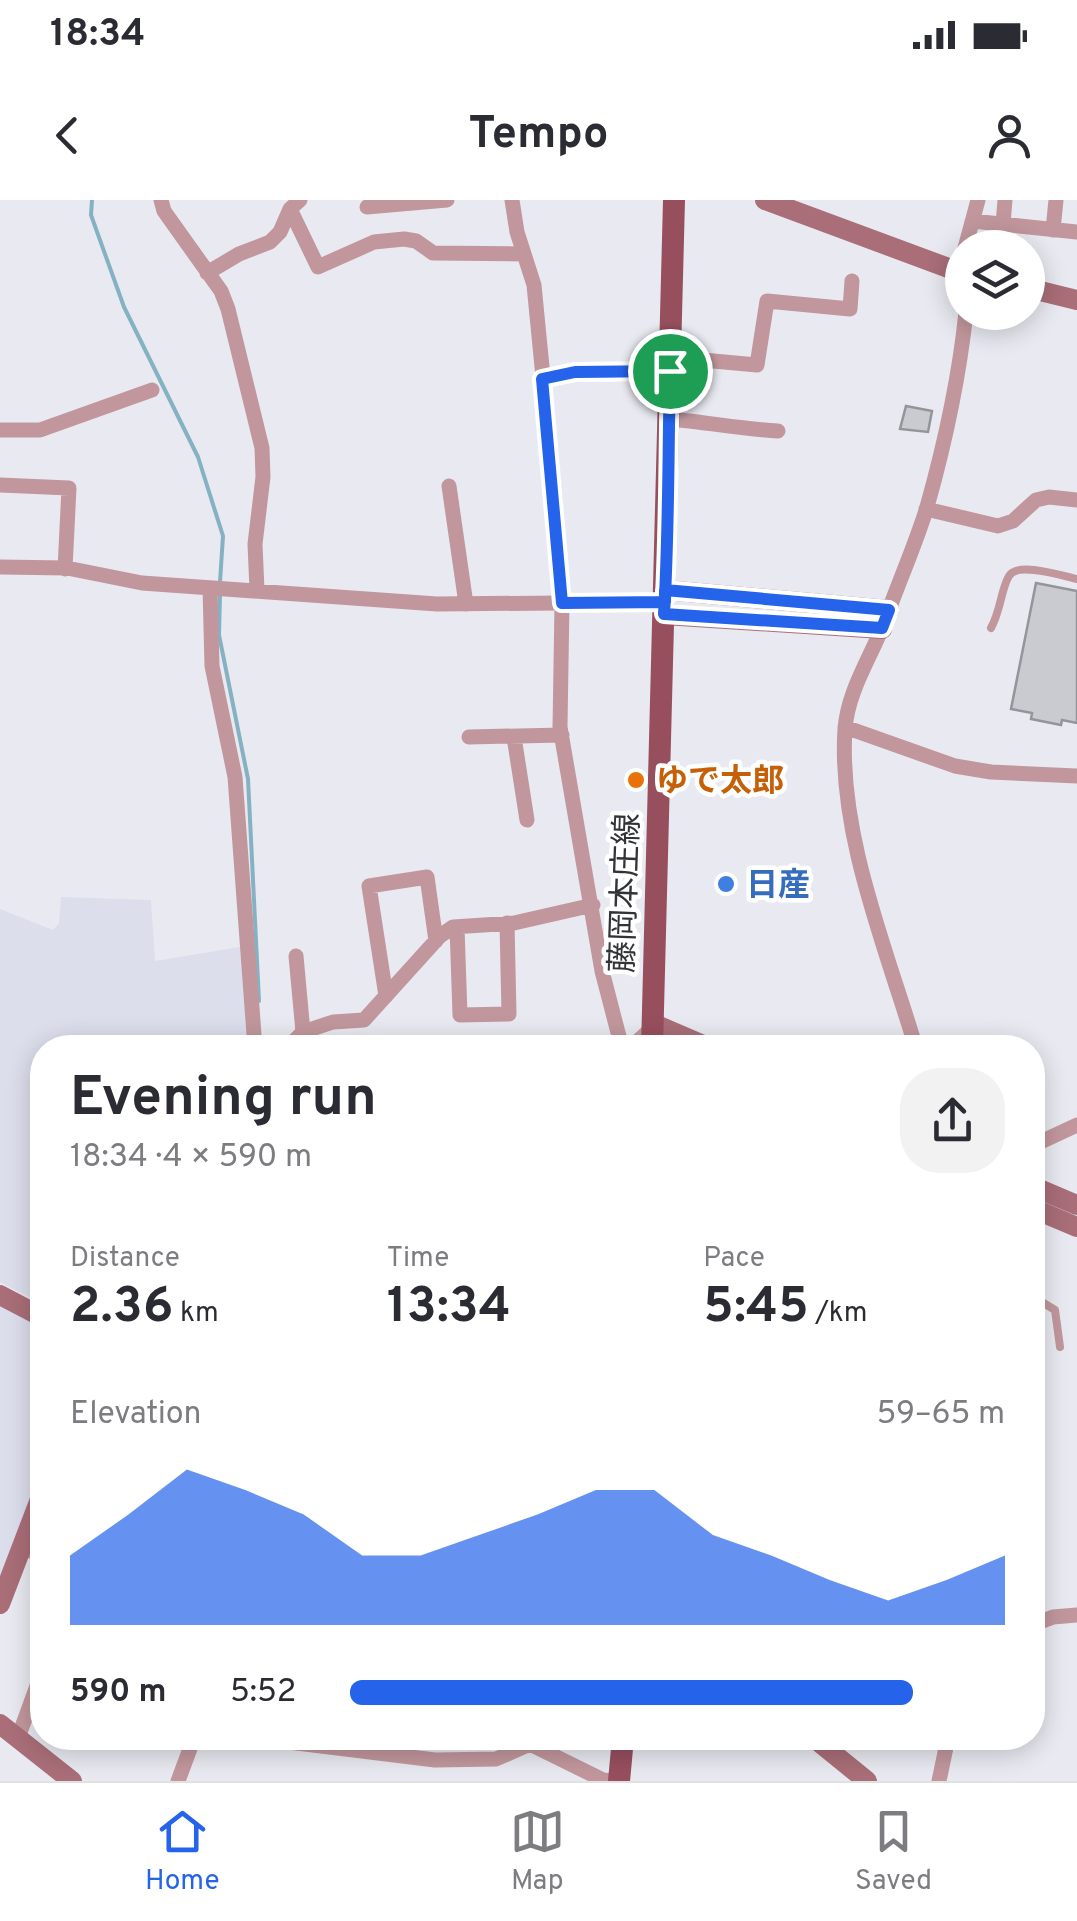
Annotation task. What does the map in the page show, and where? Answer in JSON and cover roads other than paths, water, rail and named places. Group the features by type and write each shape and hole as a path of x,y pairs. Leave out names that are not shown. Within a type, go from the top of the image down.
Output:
{"main road":[{"name":"藤岡本庄線","path":"653,1035 674,200"},
{"path":"617,1781 621,1750"}],"street":[{"path":"160,200 221,291 228,310 262,448 264,477 254,544 257,590"},
{"path":"367,207 448,200"},
{"path":"512,200 534,285 562,603 562,736 602,971 619,1035"},
{"path":"764,200 945,267"},
{"path":"969,230 978,200"},
{"path":"1003,224 1005,200"},
{"path":"1054,230 1056,200"},
{"path":"208,273 239,254 270,242 295,205"},
{"path":"295,205 318,267 374,242 404,239 416,241 433,253 524,254"},
{"path":"972,221 1077,232"},
{"path":"542,379 575,372 670,364 757,366 768,302 850,309 852,281"},
{"path":"1045,292 1077,300"},
{"path":"912,1035 850,824 844,780 846,726 850,700 926,509 954,407 964,330"},
{"path":"0,430 40,430 152,390"},
{"path":"669,419 778,431"},
{"path":"0,485 69,488 65,568"},
{"path":"448,486 466,604"},
{"path":"926,509 998,526 1012,521 1036,500 1077,500"},
{"path":"0,567 65,568 142,583 466,604 665,602 885,619"},
{"path":"210,588 212,666 235,777 254,1035"},
{"path":"846,726 955,766 991,772 1077,776"},
{"path":"469,737 562,736"},
{"path":"514,737 528,820"},
{"path":"386,996 369,886 427,877 436,940"},
{"path":"300,1035 334,1022 364,1020 436,940 457,927 507,922 593,905"},
{"path":"457,927 460,1014 509,1014 507,922"},
{"path":"296,956 303,1032"},
{"path":"1045,1140 1077,1125"},
{"path":"1045,1191 1077,1205"},
{"path":"1045,1214 1077,1228"},
{"path":"0,1295 30,1310"},
{"path":"0,1604 30,1526"},
{"path":"22,1548 30,1551"},
{"path":"1045,1620 1077,1615"},
{"path":"18,1738 30,1705"},
{"path":"0,1724 30,1748"},
{"path":"33,1750 72,1781"},
{"path":"178,1781 190,1750"},
{"path":"385,1750 436,1760 496,1759 510,1750"},
{"path":"543,1750 603,1780 617,1781"},
{"path":"829,1750 867,1781"},
{"path":"940,1781 946,1750"}],"lane":[{"path":"991,628 1001,610 1008,576 1014,570 1025,568 1077,579"},
{"path":"1045,1304 1055,1310 1060,1346"}],"waterway":[{"path":"92,200 91,215 124,307 198,457 223,536 220,582"},
{"path":"220,594 219,635 248,779 259,1001"}],"place":[{"name":"ゆで太郎","path":"636,780"},
{"name":"日産","path":"726,884"}]}
